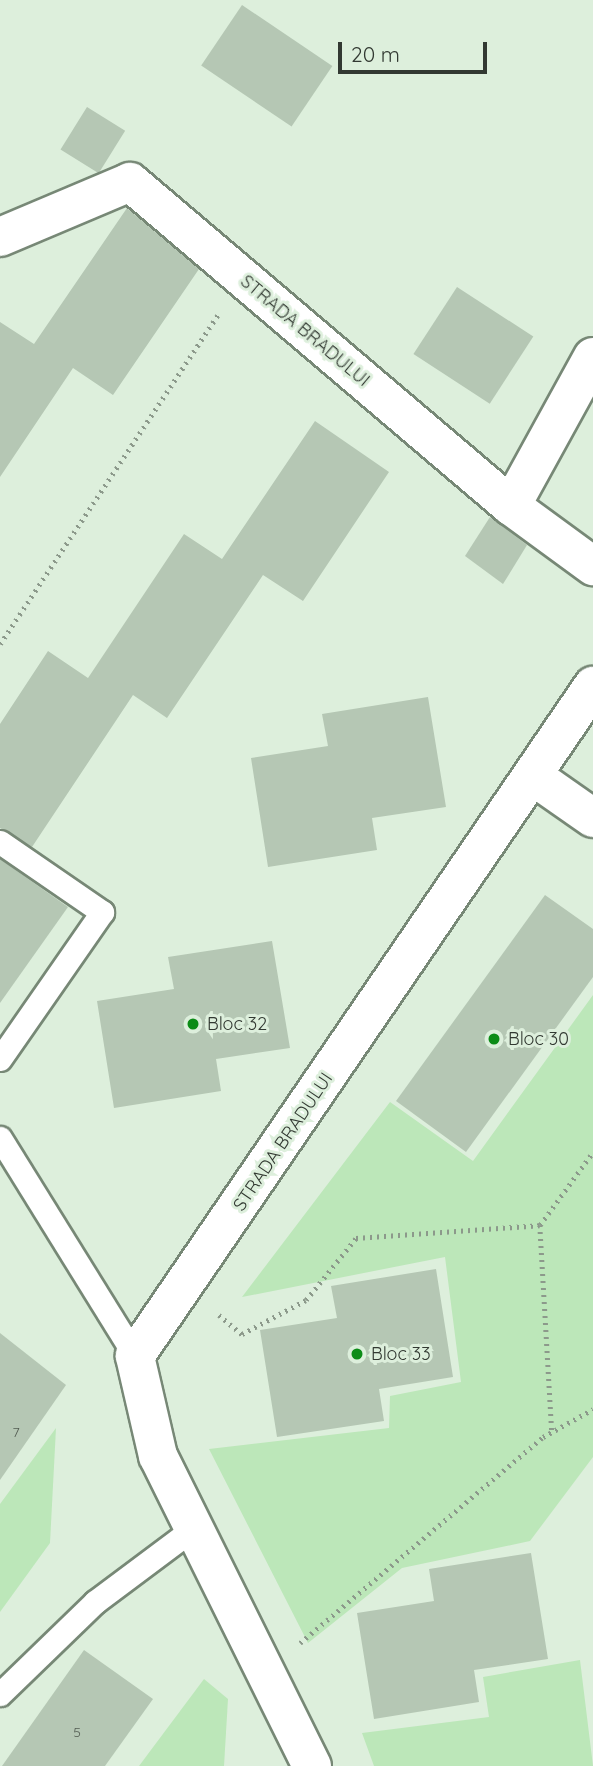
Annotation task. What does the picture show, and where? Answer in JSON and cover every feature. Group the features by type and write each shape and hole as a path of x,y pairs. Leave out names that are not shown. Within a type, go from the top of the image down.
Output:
{"street":[{"name":"STRADA BRADULUI","path":"0,237 130,182 511,506 593,566"},
{"path":"511,506 593,357"},
{"name":"STRADA BRADULUI","path":"135,1356 593,686"},
{"path":"533,776 593,818"},
{"path":"135,1356 158,1456 198,1525 312,1766"}],"lane":[{"path":"0,842 102,912 0,1059"},
{"path":"0,1138 135,1356"},
{"path":"0,1694 95,1602 198,1525"}],"path":[{"path":"0,643 242,278"},
{"path":"552,1432 540,1226 593,1152"},
{"path":"184,1287 242,1334 306,1300 356,1238 540,1226"},
{"path":"294,1649 552,1432 593,1409"}],"green space":[{"path":"593,995 593,1457 530,1541 402,1568 308,1643 209,1449 389,1428 390,1396 461,1382 445,1257 242,1297 390,1102 473,1161"},
{"path":"56,1428 50,1543 0,1612 0,1504"},
{"path":"580,1660 593,1766 374,1766 362,1733 489,1717 483,1677"},
{"path":"204,1679 228,1699 224,1766 139,1766"}],"building":[{"path":"242,5 332,66 292,126 201,66"},
{"path":"87,107 125,131 99,173 61,149"},
{"path":"127,208 199,269 113,395 73,368 0,477 0,322 34,344"},
{"path":"457,287 533,337 490,404 413,354"},
{"path":"315,421 389,472 303,601 263,575 167,718 133,695 32,847 0,828 0,724 48,651 88,678 184,534 222,559"},
{"path":"490,517 527,545 503,584 465,556"},
{"path":"428,697 446,807 372,818 377,850 268,867 251,758 328,746 322,714"},
{"path":"0,859 68,907 0,1003"},
{"name":"Bloc 30","path":"545,895 593,929 593,977 466,1152 396,1101"},
{"name":"Bloc 32","path":"272,941 290,1048 216,1059 221,1091 114,1108 97,1001 174,989 168,957"},
{"name":"Bloc 33","path":"436,1269 453,1377 379,1389 384,1421 277,1437 260,1330 337,1318 331,1286"},
{"path":"0,1333 66,1385 0,1480"},
{"path":"531,1553 548,1659 474,1670 479,1702 374,1719 357,1613 434,1601 429,1569"},
{"path":"84,1650 153,1699 105,1766 2,1766"}],"place":[{"name":"Bloc 32","path":"193,1024"},
{"name":"Bloc 30","path":"494,1039"},
{"name":"Bloc 33","path":"357,1354"}]}
